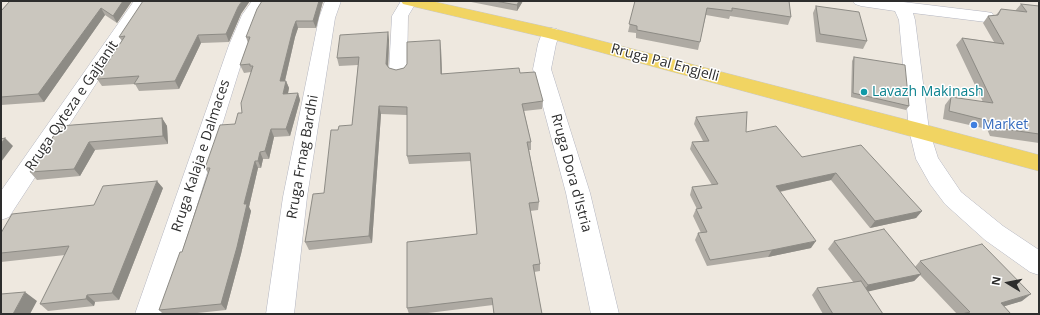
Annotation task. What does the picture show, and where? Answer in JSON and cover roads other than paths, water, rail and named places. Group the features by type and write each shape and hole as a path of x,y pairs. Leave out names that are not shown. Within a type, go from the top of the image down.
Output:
{"main road":[{"name":"Rruga Pal Engjelli","path":"409,1 551,33 1039,163"}],"street":[{"name":"Rruga Qyteza e Gajtanit","path":"1,210 142,1"},
{"name":"Rruga Kalaja e Dalmaces","path":"149,314 238,45 250,15 260,1"},
{"name":"Rruga Frnag Bardhi","path":"280,314 295,197 327,18 334,1"},
{"name":"Rruga Pal Engjelli","path":"398,71 400,16 409,1"},
{"path":"861,1 986,17"},
{"path":"902,7 907,20 919,130 928,159 938,178 953,198 983,224 1039,264"},
{"name":"Rruga Dora d'Istria","path":"551,33 547,44 542,69 578,193 605,314"}],"place":[{"name":"Lavazh Makinash","path":"864,92"},
{"name":"Market","path":"974,125"}]}
